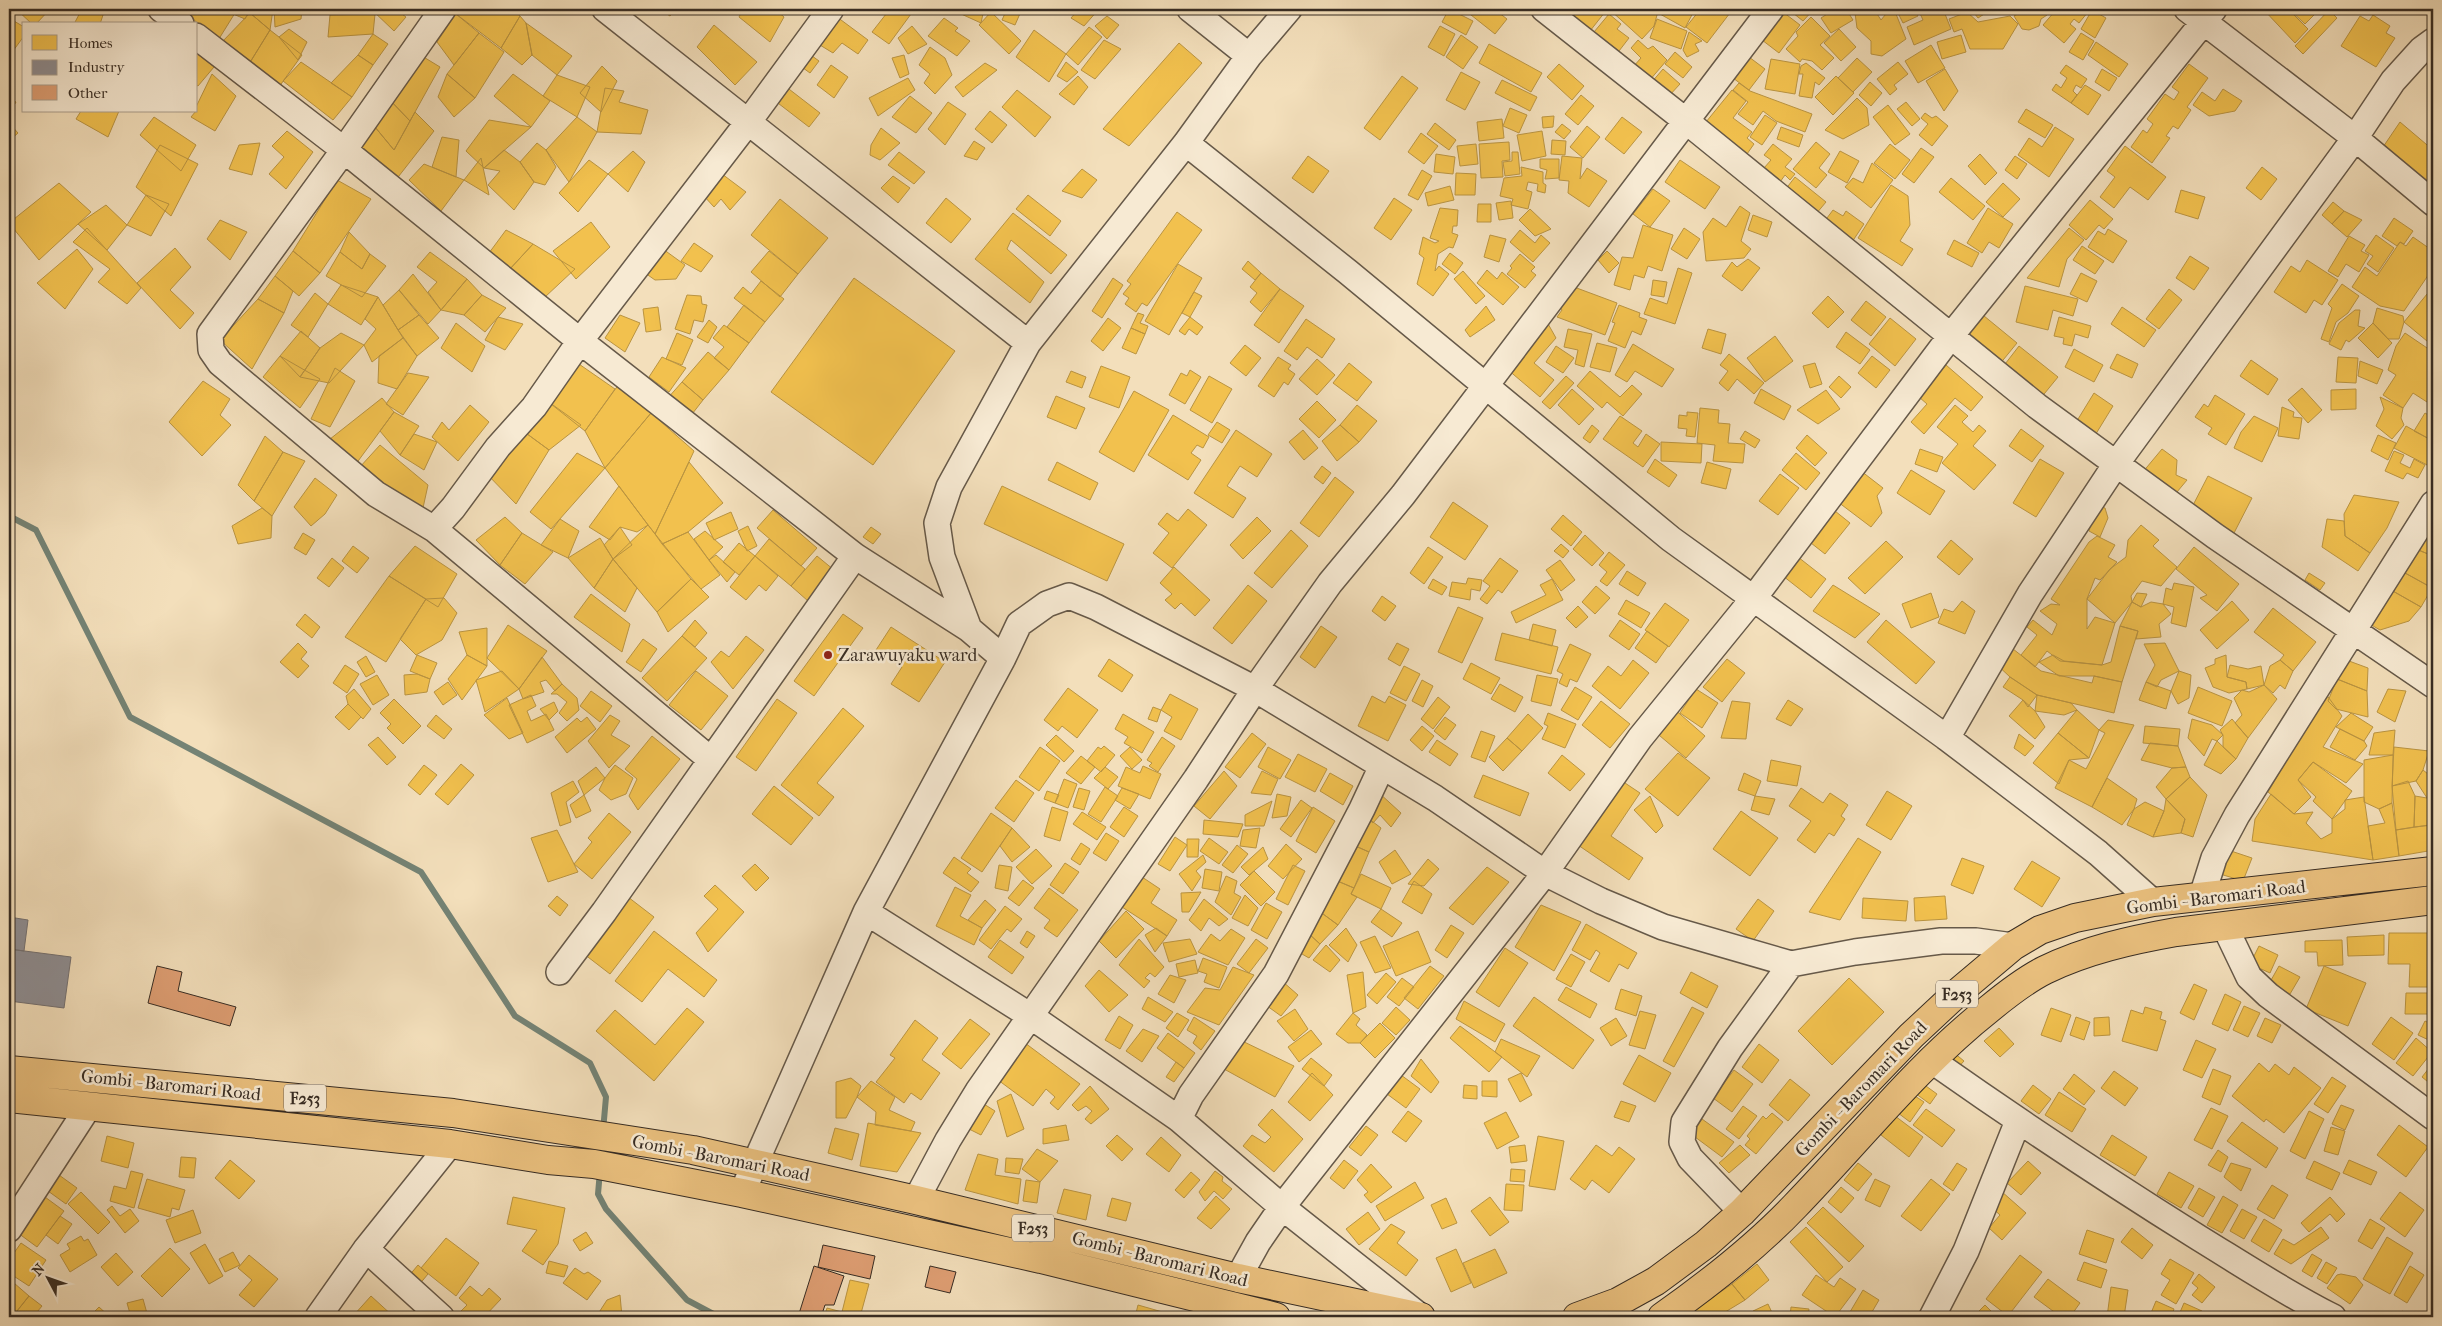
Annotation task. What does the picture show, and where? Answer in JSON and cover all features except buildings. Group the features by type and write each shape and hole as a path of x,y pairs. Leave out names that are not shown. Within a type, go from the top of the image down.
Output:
{"main road":[{"name":"Gombi - Baromari Road","path":"1577,1317 1618,1302 1656,1281 1706,1244 1742,1212 1912,1036 1956,994 2013,946 2040,930 2074,918 2152,902 2433,871"},
{"name":"Gombi - Baromari Road","path":"1662,1317 1752,1249 1795,1206 1931,1060 1972,1022 2007,994 2044,970 2085,954 2138,939 2433,900"},
{"name":"Gombi - Baromari Road","path":"9,1070 381,1106 599,1134 754,1164 916,1200 1238,1278 1421,1317"},
{"name":"Gombi - Baromari Road","path":"9,1098 450,1144 548,1160 594,1164 742,1193 1041,1259 1276,1317"}],"street":[{"path":"161,9 178,22"},
{"path":"443,9 344,150 210,334 211,350 220,364 376,494 434,528 710,759"},
{"path":"605,9 1028,343"},
{"path":"434,528 453,508 498,446 534,407 580,341 749,121 831,9"},
{"path":"1190,9 1249,56"},
{"path":"969,629 942,557 937,523 949,487 1028,343 1186,143 1249,56 1289,9"},
{"path":"1544,9 1686,121 2036,406 2215,536 2433,685"},
{"path":"916,1200 948,1140 1030,1014 1108,905 1254,688 1330,583 1403,495 1486,387 1771,9"},
{"path":"1238,1278 1258,1242 1282,1207 1545,873 1640,738 1753,599 1950,337 2202,13 2433,203"},
{"path":"198,38 344,150 580,341 855,556 969,629 1003,658"},
{"path":"1947,738 2030,594 2116,464 2356,138 2393,81 2422,49 2433,41"},
{"path":"1186,143 1348,272 1671,539 1947,738 2098,852 2152,902"},
{"path":"2202,896 2214,858 2237,815 2433,504"},
{"path":"559,972 604,912 710,759 855,556"},
{"path":"742,1193 866,912 1003,658 1019,624 1047,604 1069,596 1096,607 1254,688 1435,798 1545,873 1601,901 1663,926 1791,964 1855,952 1941,941 1976,941 2013,946"},
{"path":"1178,1119 1191,1094 1276,974 1362,809 1382,766"},
{"path":"866,912 1030,1014 1178,1119 1282,1207 1421,1317"},
{"path":"2224,927 2249,977 2268,995 2433,1117"},
{"path":"1742,1212 1690,1158 1682,1142 1684,1122 1730,1048 1791,964"},
{"path":"1931,1060 2018,1121 2183,1228 2304,1303 2333,1317"},
{"path":"9,1229 89,1106"},
{"path":"1932,1317 1966,1251 2018,1121"},
{"path":"318,1317 366,1249 450,1144"},
{"path":"366,1249 441,1317"}],"waterway":[{"path":"9,516 36,530 130,717 421,872 515,1016 590,1063 606,1097 603,1131"},
{"path":"600,1171 598,1194 606,1209 687,1300 719,1317"}],"place":[{"name":"Zarawuyaku ward","path":"828,655"}]}
